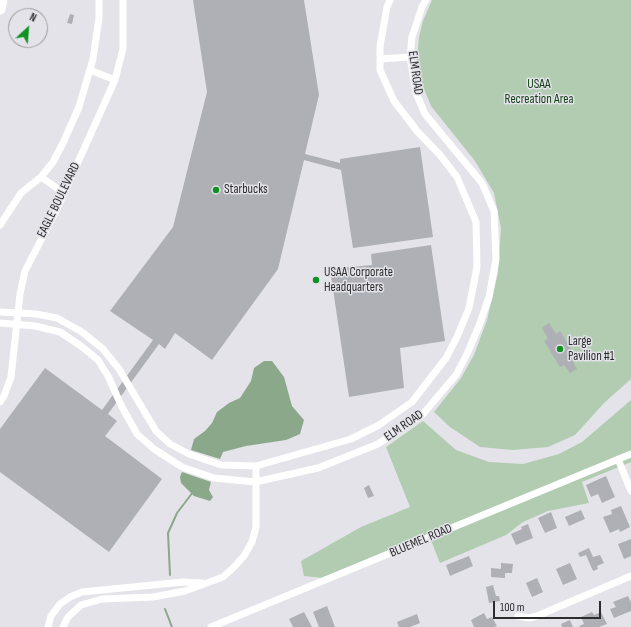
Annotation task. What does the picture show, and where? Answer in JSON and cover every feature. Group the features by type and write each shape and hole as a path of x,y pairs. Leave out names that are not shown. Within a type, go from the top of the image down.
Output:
{"main road":[{"path":"0,9 2,0"}],"street":[{"name":"EAGLE BOULEVARD","path":"0,225 21,193 41,178 53,162 79,107 93,59 99,18 99,0"},
{"name":"EAGLE BOULEVARD","path":"0,402 11,378 20,294 25,271 64,193 115,80 123,49 123,0"},
{"name":"ELM ROAD","path":"0,312 18,312 57,318 82,332 103,349 118,369 156,431 170,444 189,454 221,465 256,466 351,439 379,425 412,402 446,358 457,337 469,308 477,267 476,222 457,177 440,155 417,131 394,101 380,70 380,46 387,7 390,0"},
{"name":"ELM ROAD","path":"0,323 35,326 60,332 81,346 98,360 108,376 122,407 137,434 154,449 182,467 214,478 255,482 318,468 378,444 423,414 456,375 467,354 489,297 496,259 494,211 482,183 425,114 416,94 410,57 412,37 422,7 426,0"},
{"path":"380,59 410,57"},
{"path":"90,70 115,80"},
{"path":"41,178 64,193"},
{"name":"BLUEMEL ROAD","path":"210,627 631,454"},
{"path":"618,459 631,491"},
{"path":"63,627 68,617 81,605 102,599 153,597 185,591 223,576 233,568 244,556 252,542 256,527 256,466"},
{"path":"518,616 529,618 537,616 631,576"},
{"path":"48,627 51,616 60,604 70,597 82,592 183,582 206,583"}],"green space":[{"name":"USAA Recreation Area","path":"432,0 631,0 631,379 605,402 575,435 548,447 513,450 480,447 450,427 434,412 461,378 474,355 487,320 498,273 501,228 494,193 475,161 431,106 422,84 417,60 419,37 423,21"},
{"path":"631,400 631,462 582,482 589,503 548,511 523,522 506,535 440,563 432,543 426,536 323,578 304,576 301,561 361,527 410,507 386,447 423,421 456,450 489,462 523,464 559,454 582,442"}],"shaded area":[{"path":"264,361 272,361 284,377 292,406 304,420 300,434 286,440 246,446 223,452 220,459 191,450 194,439 205,431 212,423 217,412 229,403 240,398 251,381 254,368"},
{"path":"182,472 211,482 209,490 213,497 210,501 194,496 181,483 180,477"}],"building":[{"path":"193,0 304,0 319,95 305,154 340,163 340,159 420,147 433,237 353,248 341,170 304,160 278,269 212,360 175,333 165,349 159,344 108,414 117,421 105,436 162,479 109,552 0,472 0,429 45,368 102,410 153,340 110,311 173,227 207,92"},
{"path":"70,14 74,15 72,24 67,23"},
{"path":"431,245 445,341 400,348 404,388 349,397 330,269 372,265 371,254"},
{"name":"Large Pavilion #1","path":"549,323 556,334 560,331 576,357 572,360 577,369 570,373 564,365 560,367 544,341 548,339 542,328"},
{"path":"606,476 615,497 602,503 598,494 591,497 586,485"},
{"path":"369,485 374,496 368,498 364,488"},
{"path":"621,506 630,527 620,532 619,529 610,533 603,517 612,514 611,510"},
{"path":"581,510 585,519 569,526 565,517"},
{"path":"551,512 557,528 545,533 538,518"},
{"path":"528,524 533,538 516,545 511,534 522,529 521,527"},
{"path":"631,539 631,556 624,559 618,544"},
{"path":"589,548 593,557 600,555 604,563 597,566 598,569 593,571 586,555 580,557 578,553"},
{"path":"469,556 473,566 450,576 446,565"},
{"path":"501,563 513,564 512,573 505,573 505,578 491,577 491,568 501,569"},
{"path":"570,563 577,579 563,585 556,569"},
{"path":"537,578 543,592 532,597 526,583"},
{"path":"493,585 496,596 499,596 500,601 489,603 486,587"},
{"path":"628,596 631,602 631,611 614,618 610,609 616,607 613,602"},
{"path":"327,606 335,627 319,627 313,612"},
{"path":"304,612 312,627 293,627 289,619"},
{"path":"592,612 594,615 601,612 607,624 599,627 580,627 579,626 584,624 581,617"},
{"path":"484,613 487,619 492,617 497,626 474,627 471,620"},
{"path":"417,614 420,623 410,627 399,627 397,622"},
{"path":"570,620 573,627 562,627 561,624"}],"waterway":[{"path":"170,575 168,533 177,513 193,492"},
{"path":"165,609 172,627"}],"place":[{"name":"Starbucks","path":"216,190"},
{"name":"USAA Corporate Headquarters","path":"316,280"},
{"name":"Large Pavilion #1","path":"560,349"}]}
